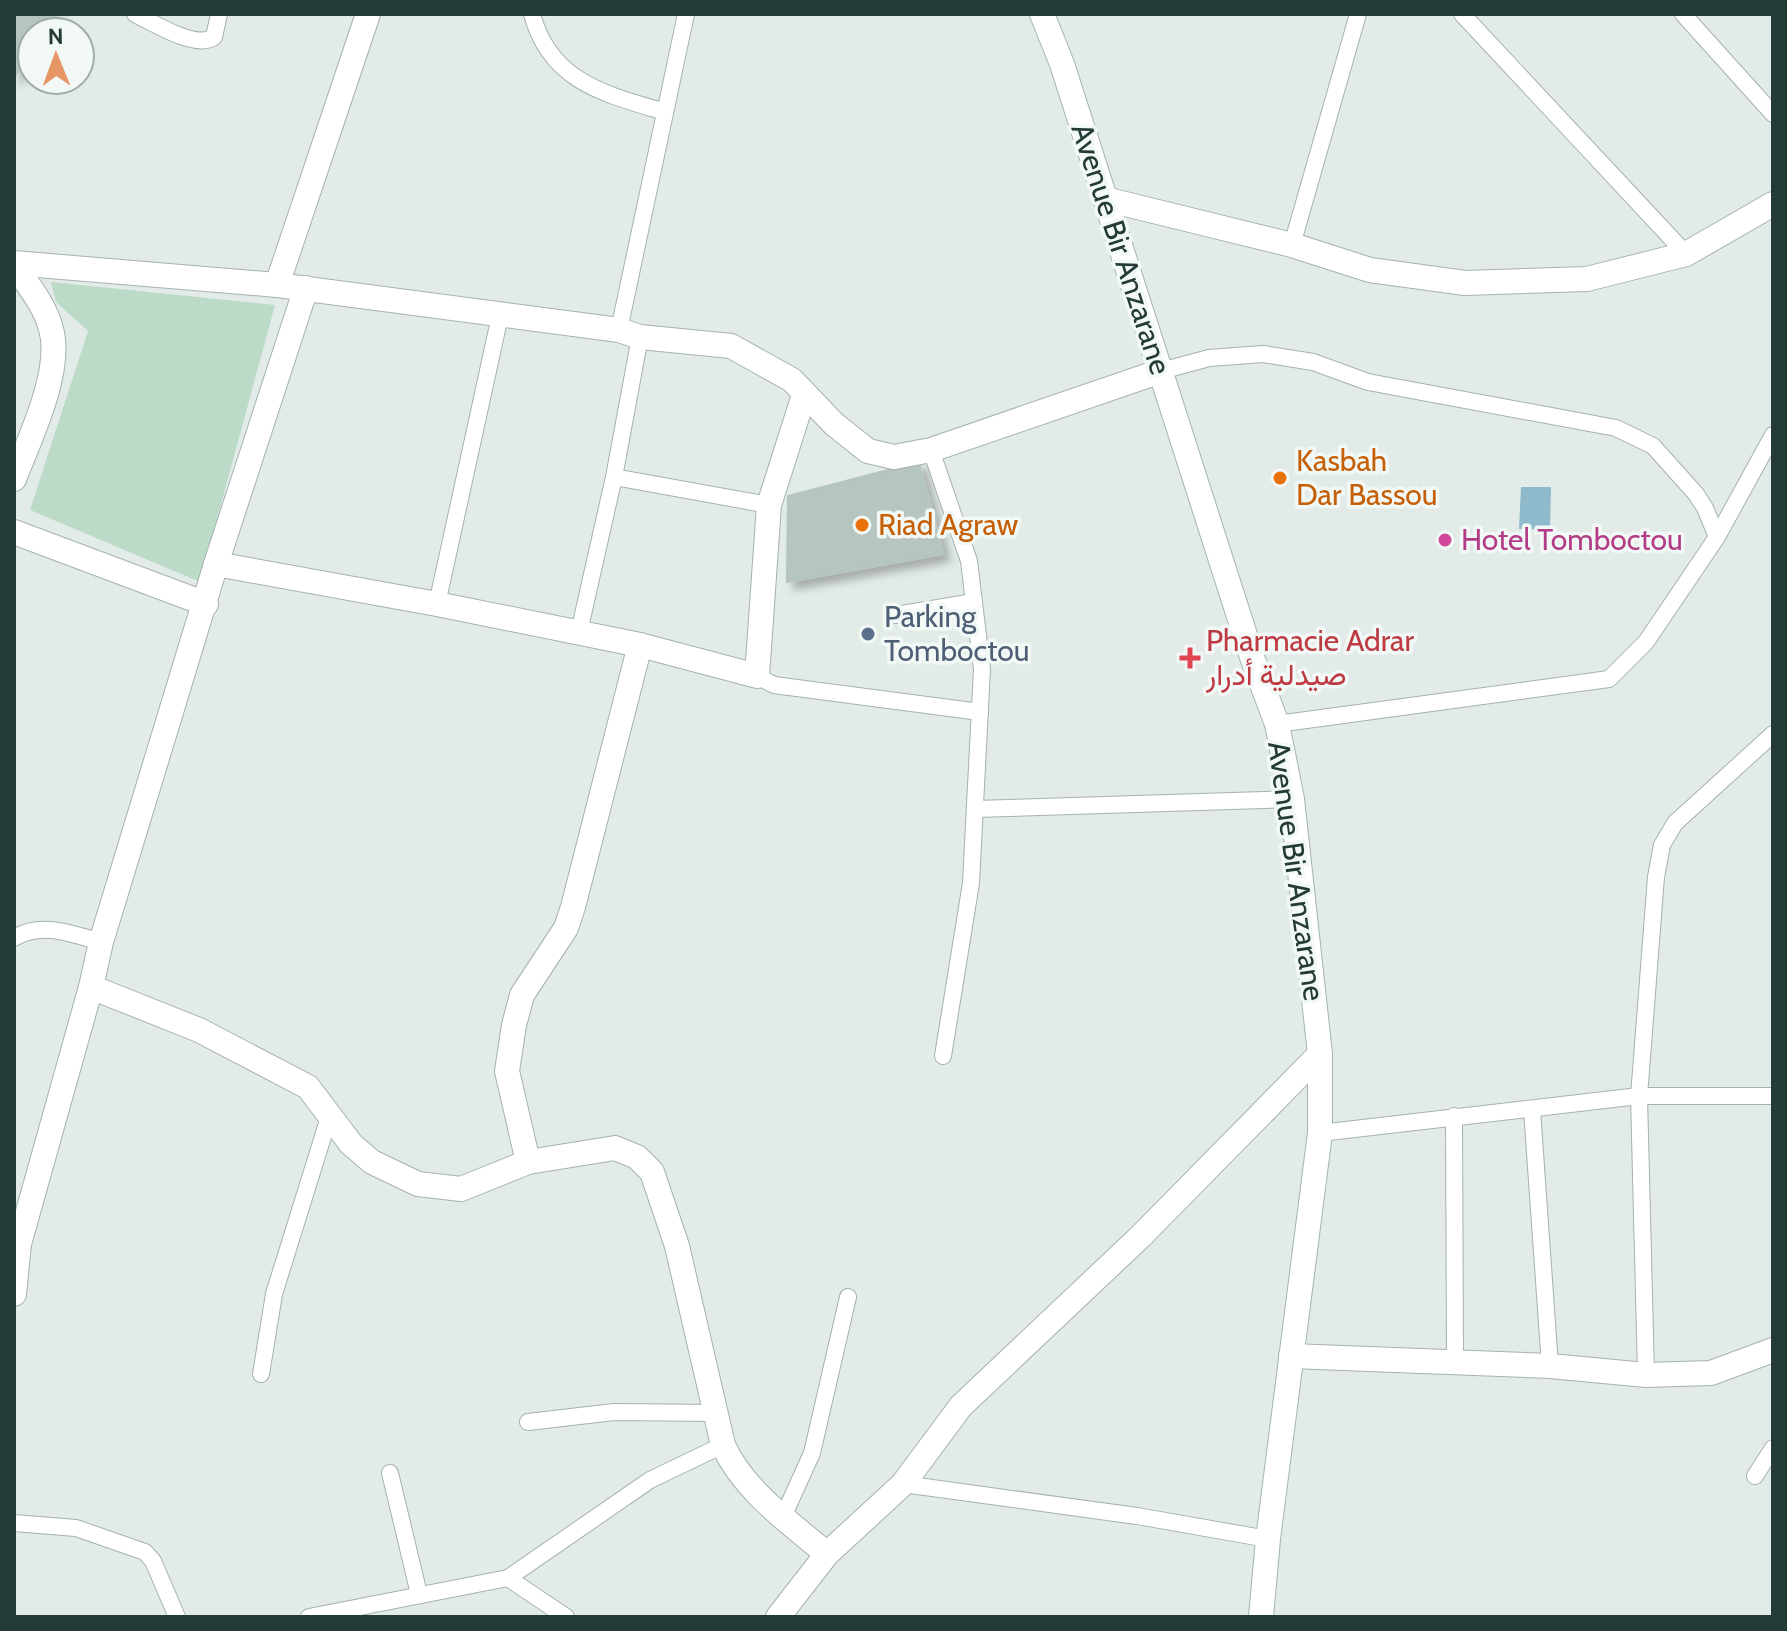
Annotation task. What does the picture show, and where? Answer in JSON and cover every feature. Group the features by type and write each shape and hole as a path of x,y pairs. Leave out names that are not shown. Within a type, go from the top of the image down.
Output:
{"street":[{"path":"277,285 368,14"},
{"name":"Avenue Bir Anzarane","path":"1042,14 1062,64 1253,660 1277,724 1292,799 1320,1054 1320,1133 1268,1539 1261,1617"},
{"path":"1105,199 1292,245 1370,270 1465,283 1587,279 1686,254 1773,204"},
{"path":"14,264 306,288 731,346 792,380 804,395 868,451 894,457 931,450 1161,371"},
{"path":"14,264 43,308 52,332 50,381 20,444 14,479"},
{"path":"14,1294 16,1244 91,987 101,942 216,564 306,288"},
{"path":"216,564 579,632 757,676 769,505 804,395"},
{"path":"14,532 206,604"},
{"path":"528,1162 507,1071 514,1025 522,995 566,928 573,907 640,645"},
{"path":"91,987 199,1030 308,1087 351,1144 372,1162 418,1184 461,1189 528,1162 615,1148 637,1157 652,1172 677,1246 723,1445 730,1462 783,1517 827,1554"},
{"path":"778,1617 827,1554 903,1484 961,1406 1141,1236 1320,1054"},
{"path":"1291,1356 1550,1366 1646,1375 1711,1373 1773,1350"}],"lane":[{"path":"135,14 193,41 203,42 214,37 219,14"},
{"path":"532,14 536,30 557,64 600,92 665,112"},
{"path":"579,632 614,477 630,333 665,112 686,14"},
{"path":"1292,245 1358,14"},
{"path":"1462,14 1686,254"},
{"path":"1683,14 1773,114"},
{"path":"437,604 500,316"},
{"path":"1161,371 1209,358 1263,354 1313,362 1368,382 1616,428 1653,446 1696,494 1717,537"},
{"path":"1277,724 1609,679 1646,642 1717,537 1773,435"},
{"path":"931,450 969,561 982,669 971,883 943,1056"},
{"path":"614,477 769,505"},
{"path":"896,615 974,602"},
{"path":"757,676 774,685 980,712"},
{"path":"1646,1375 1639,1096 1656,877 1662,845 1675,823 1773,734"},
{"path":"975,809 1292,799"},
{"path":"14,938 42,928 101,942"},
{"path":"1320,1133 1639,1096 1773,1096"},
{"path":"1532,1110 1550,1366"},
{"path":"261,1374 274,1294 330,1114"},
{"path":"1454,1116 1455,1361"},
{"path":"783,1517 812,1453 848,1297"},
{"path":"528,1422 614,1412 716,1413"},
{"path":"309,1617 508,1578 650,1480 723,1445"},
{"path":"1755,1476 1773,1448"},
{"path":"390,1473 419,1594"},
{"path":"903,1484 1137,1516 1268,1539"},
{"path":"14,1523 76,1528 145,1552 153,1561 177,1617"},
{"path":"508,1578 564,1616"}],"green space":[{"path":"51,282 275,305 200,582 30,510 88,331 56,302"}],"water":[{"path":"1521,487 1551,487 1550,530 1519,529"}],"building":[{"path":"14,14 58,14 16,16 14,77"},
{"name":"Riad Agraw","path":"919,462 943,554 787,582 788,496"}],"place":[{"name":"Kasbah Dar Bassou","path":"1280,478"},
{"name":"Riad Agraw","path":"862,525"},
{"name":"Hotel Tomboctou","path":"1445,540"},
{"name":"Parking Tomboctou","path":"868,634"},
{"name":"Pharmacie Adrar صيدلية أدرار","path":"1190,658"}]}
